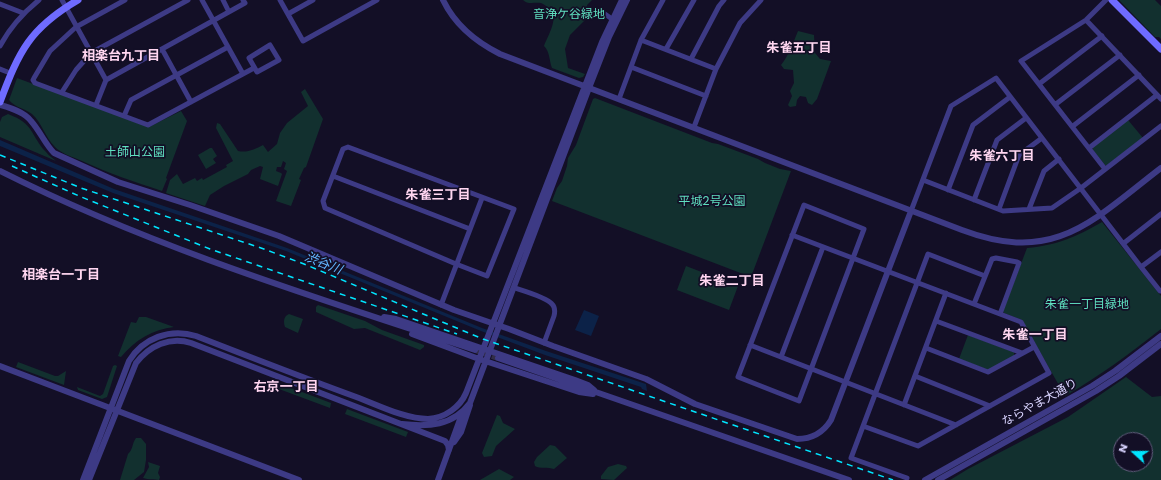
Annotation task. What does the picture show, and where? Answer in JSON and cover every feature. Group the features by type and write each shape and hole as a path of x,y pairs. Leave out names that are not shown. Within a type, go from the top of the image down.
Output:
{"main road":[{"path":"0,103 10,73 22,51 32,37 51,18 78,0"},
{"path":"1112,0 1161,49"}],"street":[{"path":"0,46 2,37 23,13 39,0"},
{"path":"62,0 106,80"},
{"path":"125,0 76,27 50,51 33,80 35,83 148,125 254,68"},
{"path":"62,92 76,70 91,53 188,0"},
{"path":"202,0 243,74"},
{"path":"223,0 229,12"},
{"path":"96,105 106,80 245,3 244,0"},
{"path":"280,0 302,41 377,0"},
{"path":"288,14 313,0"},
{"path":"443,0 455,20 477,41 488,48 911,211 991,240 1012,243 1028,243 1056,238 1079,229 1101,215 1161,168"},
{"path":"449,450 461,432 515,288 518,276 612,19 622,0"},
{"path":"438,480 462,411 464,397 494,319 587,87 609,36 627,0"},
{"path":"619,99 641,40 663,0"},
{"path":"666,49 694,0"},
{"path":"690,59 719,6 724,0"},
{"path":"694,127 716,69 740,23 761,0"},
{"path":"1105,169 1056,104 1021,61 1086,20 1106,0"},
{"path":"0,4 23,13"},
{"path":"602,12 612,19"},
{"path":"1086,20 1159,97 1089,148"},
{"path":"1039,84 1102,36"},
{"path":"641,40 716,69"},
{"path":"270,45 279,60 257,72 254,68 249,58 270,45"},
{"path":"124,116 131,100 228,48"},
{"path":"162,49 191,102"},
{"path":"1056,104 1120,55"},
{"path":"631,67 706,96"},
{"path":"0,69 10,73"},
{"path":"1073,126 1139,75"},
{"path":"0,103 26,116 54,153 118,182 190,205 283,238 441,305 651,380 702,407 797,438 811,437 819,434 826,428 831,420 951,106 996,78 1161,291"},
{"path":"948,190 973,125 1010,97"},
{"path":"974,200 997,140 1026,118"},
{"path":"923,180 1003,211 1052,208 1081,188 1161,126"},
{"path":"999,209 1019,156 1042,138"},
{"path":"348,147 514,209 487,276 327,210 323,206 323,201 333,176 343,149 348,147"},
{"path":"1029,209 1044,171 1059,159"},
{"path":"0,171 115,223 218,263 475,350"},
{"path":"333,176 470,229"},
{"path":"441,305 482,198"},
{"path":"804,206 864,229 854,259 799,401 738,377 804,206"},
{"path":"1124,243 1161,214"},
{"path":"792,235 1020,322 1049,373 918,446 863,426"},
{"path":"781,357 823,247"},
{"path":"1141,267 1161,252"},
{"path":"907,478 851,458 928,254 985,276"},
{"path":"974,304 985,276 988,273 992,259 1008,260 1019,263 1000,314"},
{"path":"515,288 548,300 553,305 555,312 544,343"},
{"path":"904,405 946,293"},
{"path":"366,314 396,319 484,347 588,385 600,394"},
{"path":"366,314 391,326 487,361 580,392 600,394"},
{"path":"936,321 1022,353"},
{"path":"89,480 114,409 125,367 135,352 144,344 153,338 165,334 178,333 196,336 409,416 430,419 444,415 453,410 464,397"},
{"name":"ならやま大通り","path":"925,480 1092,386 1115,371 1161,336"},
{"path":"83,480 114,409 139,359 149,350 158,345 177,341 192,343 445,441 449,450"},
{"name":"ならやま大通り","path":"938,480 1096,391 1120,376 1161,344"},
{"path":"750,345 956,425"},
{"path":"926,348 988,372 1034,347"},
{"path":"498,358 848,480"},
{"path":"0,366 299,480"},
{"path":"915,376 990,406"},
{"path":"402,424 418,426 438,424 451,419 469,405 472,400"},
{"path":"453,410 458,409 462,411"},
{"path":"462,411 465,420"}],"green space":[{"name":"音浄ケ谷緑地","path":"523,0 592,0 587,5 588,17 570,35 565,49 568,68 585,74 583,77 579,78 552,68 548,53 544,46 552,26 552,12 542,3 529,3"},
{"path":"1119,0 1155,0 1161,6 1161,39 1159,37 1155,37"},
{"path":"798,31 814,35 815,53 820,59 831,61 817,99 812,105 808,103 806,97 800,96 797,100 796,106 790,107 788,105 792,96 790,91 794,83 793,70 784,69 781,65 789,53"},
{"name":"土師山公園","path":"17,78 149,127 181,111 187,121 162,191 132,181 61,152 52,143 32,114 9,100"},
{"path":"305,89 323,119 306,167 304,168 299,179 301,180 291,206 276,201 287,171 284,169 286,163 283,161 281,167 277,167 276,171 282,174 278,186 260,179 263,167 260,166 210,195 205,206 166,193 170,180 177,174 183,184 195,178 197,181 202,178 203,180 227,167 226,165 233,161 216,128 217,123 220,124 238,151 248,151 263,145 268,152 277,144 280,133 287,123 308,106 301,92"},
{"name":"平城2号公園","path":"595,98 758,159 780,169 791,171 751,277 552,201 557,188 562,181 568,158 576,145 593,99"},
{"path":"8,114 17,118 28,126 48,155 56,161 0,137 0,122 2,117"},
{"path":"1128,120 1143,138 1105,165 1093,150 1093,147"},
{"path":"212,148 217,156 213,159 216,163 206,169 198,155"},
{"name":"朱雀一丁目緑地","path":"1102,222 1161,296 1161,329 1090,381 1065,396 1022,320 1004,313 1003,311 1027,248 1048,245 1066,240"},
{"path":"686,266 738,286 729,310 677,290"},
{"path":"318,305 365,321 382,330 424,345 424,347 420,350 365,328 354,329 316,312 316,307"},
{"path":"289,314 303,319 298,333 285,327 284,319"},
{"path":"139,317 146,317 174,327 159,330 145,336 132,345 121,357 118,356 131,322 136,323"},
{"path":"968,335 1014,352 1014,356 989,370 959,359"},
{"path":"18,362 55,376 58,376 66,371 64,385 16,367"},
{"path":"113,366 117,366 107,397 102,399 78,390 77,387 100,396 103,394"},
{"path":"1126,377 1152,397 1161,396 1161,480 950,480 968,469 1068,417"},
{"path":"281,384 331,403 330,408 279,389"},
{"path":"347,409 408,432 406,437 345,414"},
{"path":"497,415 500,416 503,423 515,429 496,446 492,456 484,457 482,453"},
{"path":"136,438 141,438 146,444 144,472 134,480 120,480 128,454 131,451"},
{"path":"550,445 555,446 567,458 554,469 535,466 534,462 537,457"},
{"path":"148,462 160,466 158,473 160,477 159,480 143,478 149,467"},
{"path":"618,464 626,466 627,468 614,480 601,479 601,476 608,467"},
{"path":"499,469 514,477 510,480 480,480"}],"water":[{"name":"渋谷川","path":"0,140 114,189 287,248 482,328 646,384 647,391 641,387 545,355 481,331 286,251 113,193 0,146"},
{"path":"584,310 599,316 591,336 575,330"}],"tunnel":[{"path":"475,350 498,358"}],"railway":[{"path":"0,155 81,188 261,248 304,264 483,339 893,480"},
{"path":"12,166 79,196 210,249 457,334"}],"district":[{"name":"朱雀五丁目","path":"799,49"},
{"name":"相楽台九丁目","path":"121,57"},
{"name":"朱雀六丁目","path":"1002,157"},
{"name":"朱雀三丁目","path":"438,196"},
{"name":"相楽台一丁目","path":"61,276"},
{"name":"朱雀二丁目","path":"732,282"},
{"name":"朱雀一丁目","path":"1035,336"},
{"name":"右京一丁目","path":"286,388"}]}
